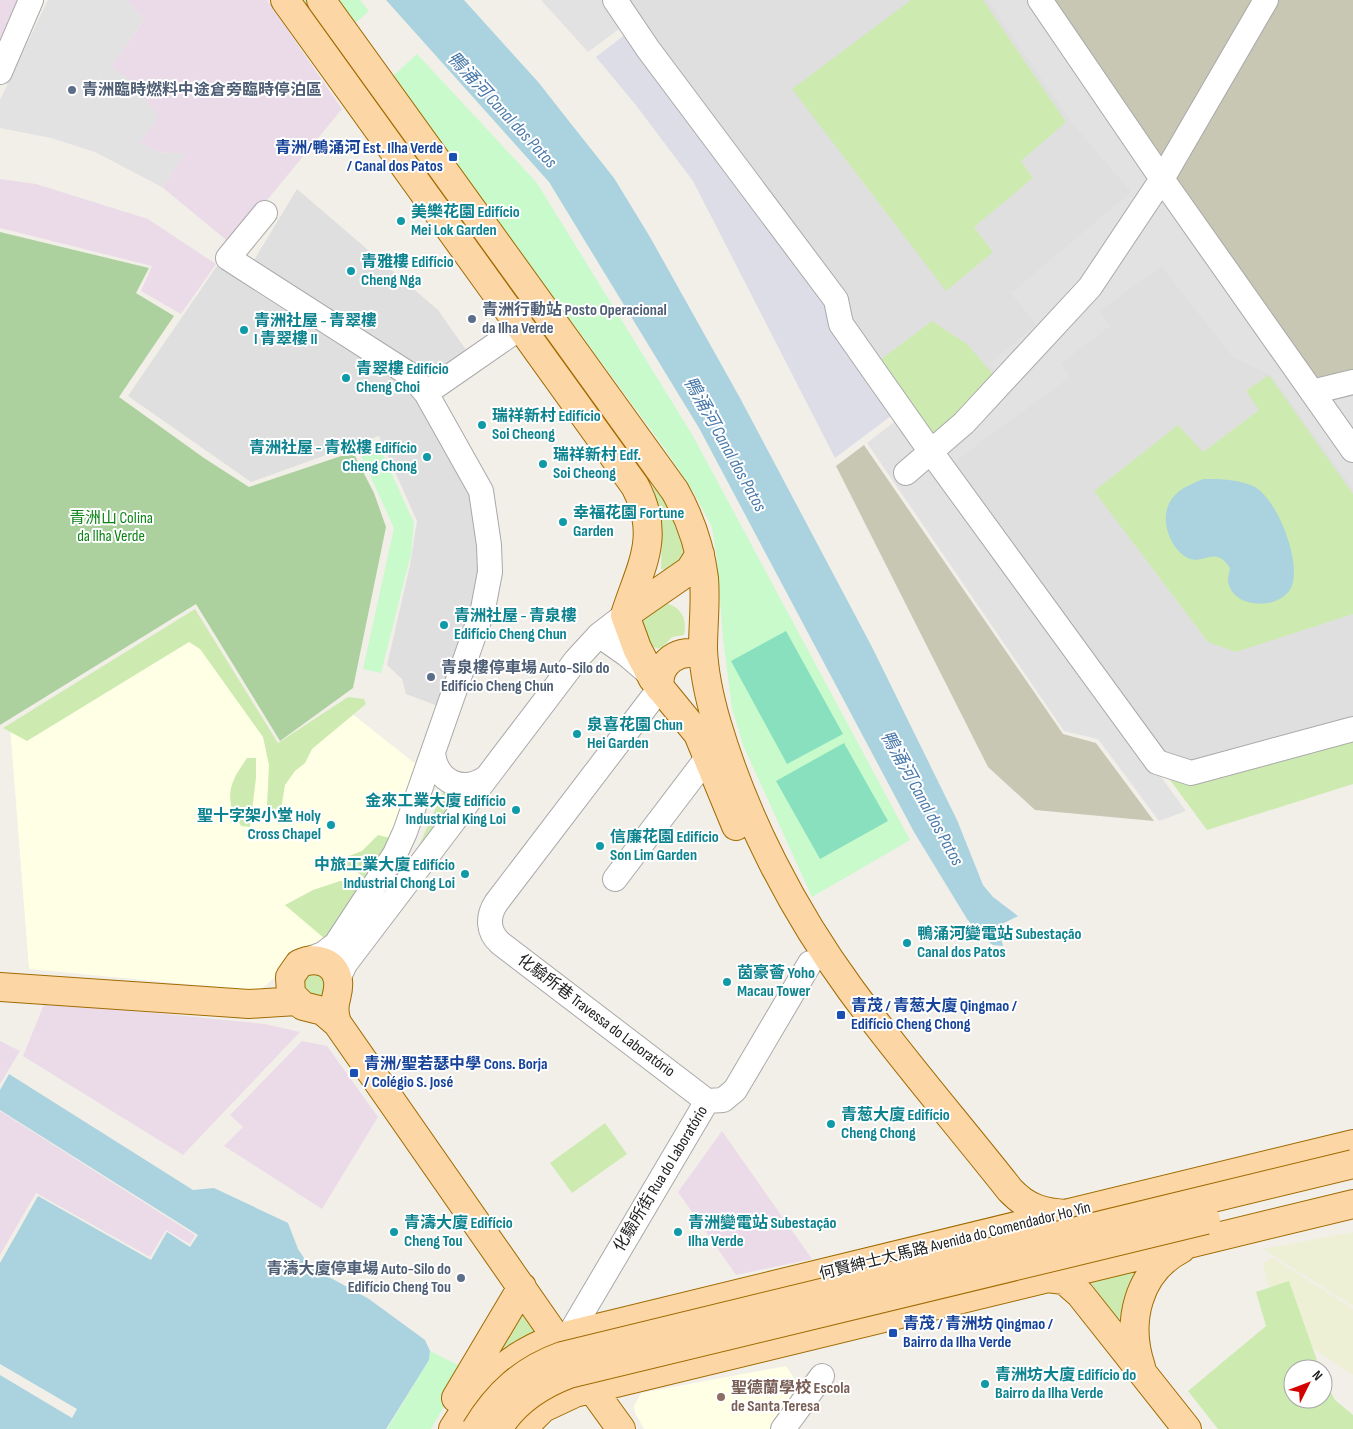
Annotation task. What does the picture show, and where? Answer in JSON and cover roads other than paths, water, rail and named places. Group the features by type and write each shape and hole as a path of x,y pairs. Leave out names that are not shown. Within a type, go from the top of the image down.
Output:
{"main road":[{"path":"285,0 631,479 639,494 648,528 645,562 625,615 637,648 657,684 698,734 757,872 810,963 836,1001 1025,1239 1046,1256 1070,1265 1093,1267"},
{"path":"321,0 670,483 691,524 692,564 705,596 704,656 707,685 717,725 742,794 773,862 814,935 850,990 1010,1190 1020,1200 1034,1209 1067,1214"},
{"path":"645,562 650,570 663,576 672,577 692,564"},
{"path":"625,615 692,564"},
{"path":"657,684 661,673 672,658 690,652 704,656"},
{"path":"0,987 249,1004 265,1000 280,990 301,987 324,961 330,966 337,987 333,1012 337,1023"},
{"path":"301,987 325,1005 337,987"},
{"path":"301,987 337,1023 522,1288 563,1336 592,1388 621,1429"},
{"name":"何賢紳士大馬路 Avenida do Comendador Ho Yin","path":"453,1429 477,1392 496,1372 530,1349 563,1336 1353,1144"},
{"path":"476,1429 492,1404 509,1386 540,1366 562,1356 1353,1164"},
{"path":"1246,1170 1310,1168 1319,1174 1323,1184 1322,1200 1313,1214"},
{"path":"498,1429 515,1407 531,1393 549,1382 569,1374 1353,1184"},
{"path":"1155,1192 1145,1211 1149,1231 1162,1238 1174,1240 1213,1238"},
{"path":"522,1429 551,1404 567,1396 592,1388 1353,1204"},
{"path":"1150,1381 1142,1368 1134,1340 1134,1325 1139,1296 1154,1271 1164,1260 1189,1244 1213,1238"},
{"path":"848,1267 902,1259 915,1264 922,1270 926,1280 923,1301 916,1310"},
{"path":"1047,1278 1064,1280 1076,1289 1187,1429"},
{"path":"439,1429 522,1288"},
{"path":"758,1289 751,1297 748,1318 759,1336 826,1332"},
{"path":"592,1388 587,1372 589,1356 595,1341 606,1330 621,1322"},
{"path":"457,1429 463,1424 473,1423 488,1429"}],"street":[{"path":"0,72 32,0"},
{"path":"615,0 648,49 836,300 841,324 931,452 1157,762 1191,773 1353,728"},
{"path":"1040,0 1162,179 1353,450"},
{"path":"906,473 964,423 1090,287 1162,179 1266,0"},
{"path":"265,213 228,258 412,376 426,393 481,491 489,563 483,609 406,832 385,871 336,944 323,954 301,987"},
{"path":"426,393 521,327"},
{"path":"1312,392 1353,382"},
{"path":"337,987 345,964 576,660 599,635 625,615"},
{"path":"599,635 626,654 657,684"},
{"name":"化驗所巷 Travessa do Laboratório","path":"657,684 496,903 491,912 490,927 500,943 707,1101"},
{"path":"433,754 435,764 448,781 468,786 479,783 487,777"},
{"path":"614,879 707,758"},
{"name":"化驗所街 Rua do Laboratório","path":"563,1336 707,1101 723,1100 735,1090 810,963"},
{"path":"783,1429 822,1376"}],"water":[{"name":"鴨涌河 Canal dos Patos","path":"386,0 464,0 539,83 614,178 650,237 740,398 872,647 957,820 983,885 993,897 1018,916 998,926 1003,946 993,945 983,938 967,919 914,832 699,428 549,182"},
{"path":"1203,479 1228,480 1253,486 1271,503 1286,532 1294,563 1294,577 1291,588 1285,596 1276,601 1266,603 1245,601 1236,596 1230,589 1228,579 1230,568 1224,561 1213,556 1196,560 1190,559 1183,555 1172,542 1166,526 1167,509 1170,501 1189,485"},
{"path":"9,1074 193,1190 214,1188 288,1223 298,1249 306,1261 320,1272 369,1299 425,1340 430,1351 429,1360 386,1429 0,1429 0,1375 72,1418 77,1409 0,1364 0,1263 38,1196 151,1260 167,1232 190,1247 198,1235 0,1110 0,1090"}],"place":[{"name":"青洲臨時燃料中途倉旁臨時停泊區","path":"72,90"},
{"name":"青洲/鴨涌河 Est. Ilha Verde / Canal dos Patos","path":"453,157"},
{"name":"美樂花園 Edifício Mei Lok Garden","path":"401,221"},
{"name":"青雅樓 Edifício Cheng Nga","path":"351,271"},
{"name":"青洲行動站 Posto Operacional da Ilha Verde","path":"472,319"},
{"name":"青洲社屋 - 青翠樓 I 青翠樓 II","path":"244,330"},
{"name":"青翠樓 Edifício Cheng Choi","path":"346,378"},
{"name":"瑞祥新村 Edifício Soi Cheong","path":"482,425"},
{"name":"青洲社屋 - 青松樓 Edifício Cheng Chong","path":"427,457"},
{"name":"瑞祥新村 Edf. Soi Cheong","path":"543,464"},
{"name":"幸福花園 Fortune Garden","path":"563,522"},
{"name":"青洲社屋 - 青泉樓 Edifício Cheng Chun","path":"444,625"},
{"name":"青泉樓停車場 Auto-Silo do Edifício Cheng Chun","path":"431,677"},
{"name":"泉喜花園 Chun Hei Garden","path":"577,734"},
{"name":"金來工業大廈 Edifício Industrial King Loi","path":"516,810"},
{"name":"聖十字架小堂 Holy Cross Chapel","path":"331,825"},
{"name":"信廉花園 Edifício Son Lim Garden","path":"600,846"},
{"name":"中旅工業大廈 Edifício Industrial Chong Loi","path":"465,874"},
{"name":"鴨涌河變電站 Subestação Canal dos Patos","path":"907,943"},
{"name":"茵豪薈 Yoho Macau Tower","path":"727,982"},
{"name":"青茂 / 青葱大廈 Qingmao / Edifício Cheng Chong","path":"841,1015"},
{"name":"青洲/聖若瑟中學 Cons. Borja / Colégio S. José","path":"354,1073"},
{"name":"青葱大廈 Edifício Cheng Chong","path":"831,1124"},
{"name":"青濤大廈 Edifício Cheng Tou","path":"394,1232"},
{"name":"青洲變電站 Subestação Ilha Verde","path":"678,1232"},
{"name":"青濤大廈停車場 Auto-Silo do Edifício Cheng Tou","path":"461,1278"},
{"name":"青茂 / 青洲坊 Qingmao / Bairro da Ilha Verde","path":"893,1333"},
{"name":"青洲坊大廈 Edifício do Bairro da Ilha Verde","path":"985,1384"},
{"name":"聖德蘭學校 Escola de Santa Teresa","path":"721,1397"}],"park label":[{"name":"青洲山 Colina da Ilha Verde","path":"111,527"}]}
